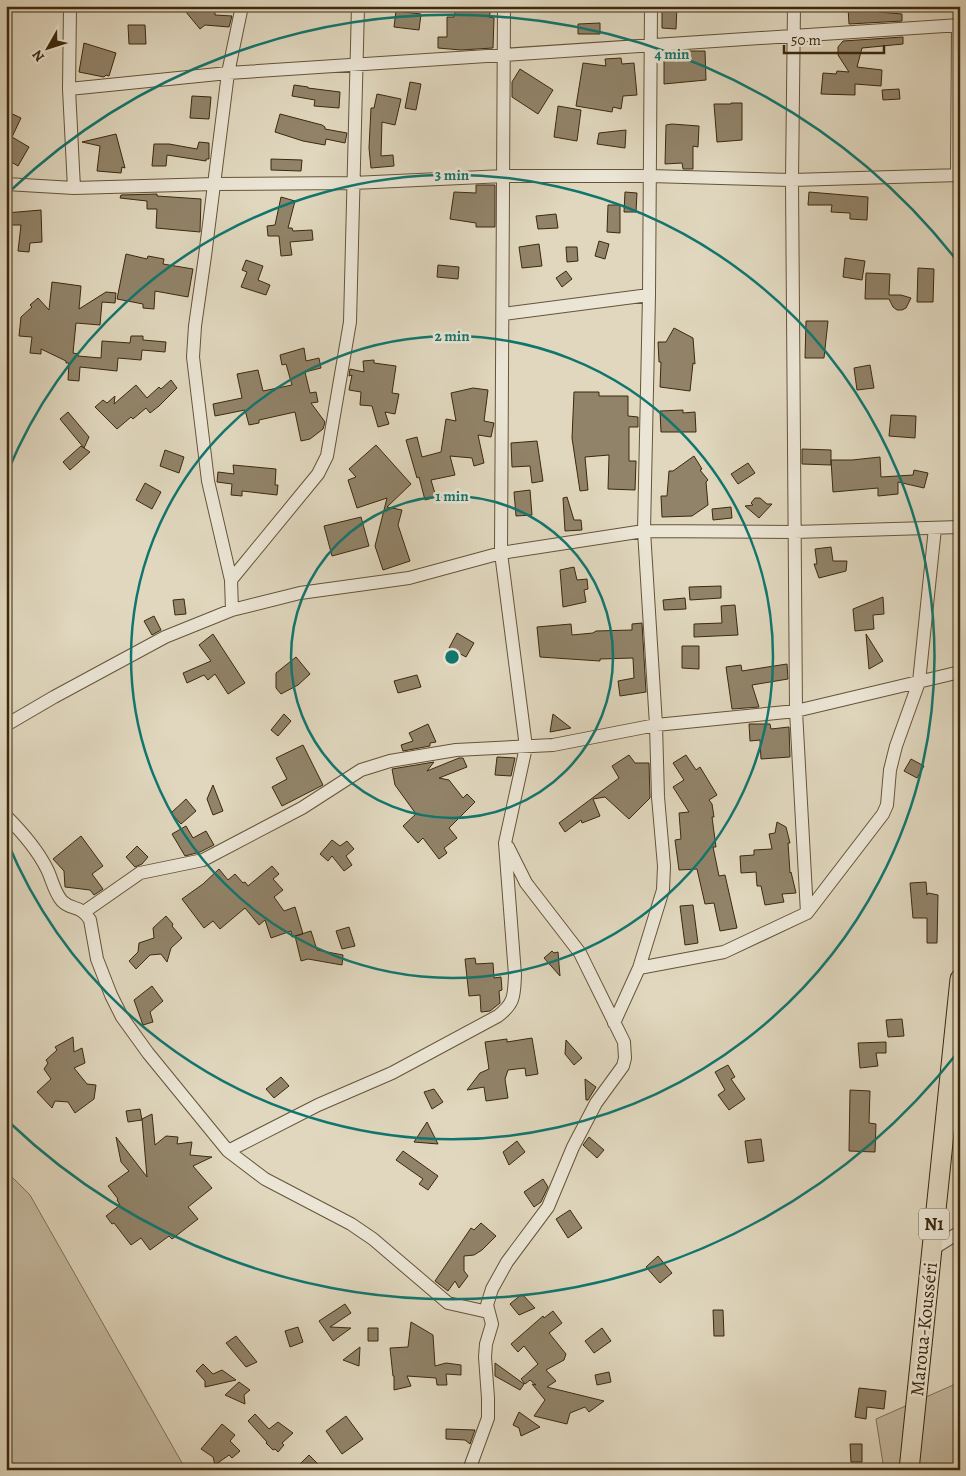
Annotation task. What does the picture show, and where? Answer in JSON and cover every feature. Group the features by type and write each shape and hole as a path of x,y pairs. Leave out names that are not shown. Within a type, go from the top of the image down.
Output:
{"highway":[{"name":"Maroua-Kousséri","path":"909,1470 931,1250 955,1057 960,979"}],"street":[{"path":"70,6 69,89 74,188"},
{"path":"232,610 231,580 208,482 193,357 195,326 228,72 242,6"},
{"path":"231,580 318,474 327,456 350,322 358,6"},
{"path":"228,1151 327,1101 392,1073 498,1016 512,1003 514,997 515,975 506,843 526,747 501,553 504,6"},
{"path":"614,1022 639,968 663,890 664,866 658,797 656,725 644,531 652,6"},
{"path":"794,6 792,180 796,712 807,913"},
{"path":"6,184 74,188 353,182 504,176 650,176 792,180 958,175 959,25 228,72 69,89"},
{"path":"503,314 649,295"},
{"path":"6,725 164,637 232,610 300,593 409,578 501,553 644,531 794,532 960,527"},
{"path":"639,968 724,952 807,913 883,814 887,805 890,770 896,746 919,682 935,528"},
{"path":"84,912 140,873 203,860 302,808 361,770 390,761 456,750 553,745 656,725 796,712 960,672"},
{"path":"6,816 35,848 48,870 56,893 62,902 84,912 90,920 97,959 122,1017 148,1054 228,1151 265,1179 351,1224 373,1239 448,1302 488,1312"},
{"path":"469,1470 488,1418 486,1351 488,1334 492,1324 488,1312 488,1298 495,1281 548,1207 573,1147 600,1098 623,1066 625,1058 624,1042 580,953 526,883 506,843"},
{"path":"931,1250 960,1232"}],"shaded area":[{"path":"6,1171 30,1195 186,1470 6,1470"},
{"path":"960,1382 960,1470 884,1470 876,1419"}],"building":[{"path":"181,6 215,6 215,15 232,16 229,27 205,25 200,29"},
{"path":"456,6 492,6 489,17 494,18 493,48 461,50 438,48 438,37 447,37 447,17 454,17"},
{"path":"662,6 677,6 676,29 662,28"},
{"path":"879,6 879,12 902,14 902,21 849,24 848,7"},
{"path":"396,11 421,14 419,30 394,27"},
{"path":"600,23 600,34 578,34 578,24"},
{"path":"128,25 145,25 146,44 129,44"},
{"path":"903,37 903,44 862,48 857,67 882,70 881,86 855,84 855,95 821,94 823,73 849,72 838,55 838,47 843,41"},
{"path":"84,43 116,53 109,76 106,75 104,77 79,72"},
{"path":"686,51 705,51 706,80 664,84 664,55 686,55"},
{"path":"621,58 622,64 634,63 637,95 623,96 621,109 613,107 612,112 576,106 583,63 606,66 605,59"},
{"path":"520,69 553,90 538,114 512,97 512,82"},
{"path":"410,82 421,84 416,110 405,108"},
{"path":"294,85 340,92 339,108 314,106 315,100 292,96"},
{"path":"899,89 900,99 883,100 882,90"},
{"path":"377,94 401,99 395,125 382,122 381,156 393,155 394,166 371,168 369,148 371,108 374,108"},
{"path":"192,96 211,97 209,119 190,118"},
{"path":"742,103 742,140 717,142 714,104"},
{"path":"558,106 581,110 577,141 554,137"},
{"path":"6,111 21,118 12,137 29,147 18,166 6,159"},
{"path":"280,114 322,125 325,129 347,133 345,143 326,139 325,145 303,141 275,132"},
{"path":"666,125 699,126 698,147 693,146 693,169 683,169 682,163 665,164"},
{"path":"626,130 625,148 597,144 599,133"},
{"path":"116,134 125,168 122,167 121,173 97,171 100,146 82,142"},
{"path":"199,142 209,143 209,159 206,159 206,161 167,155 166,166 152,166 154,144 169,144 197,149"},
{"path":"271,159 302,160 301,171 271,170"},
{"path":"476,185 495,185 495,227 476,227 476,223 450,219 454,192 476,193"},
{"path":"625,192 637,193 636,212 624,212"},
{"path":"809,192 868,197 867,220 850,219 850,213 831,212 832,205 808,205"},
{"path":"157,194 157,196 201,199 200,232 156,228 157,209 147,209 147,201 120,198 121,195"},
{"path":"281,197 295,201 288,228 292,228 293,231 312,230 313,240 290,242 292,255 281,256 279,236 268,236 267,226 275,225"},
{"path":"608,205 620,205 620,233 607,232"},
{"path":"41,210 42,242 30,243 29,252 18,251 21,225 6,225 6,213"},
{"path":"556,214 558,228 538,229 536,216"},
{"path":"599,241 609,244 605,259 595,256"},
{"path":"539,244 542,266 522,268 519,247"},
{"path":"566,247 577,247 578,261 567,262"},
{"path":"126,254 147,259 148,256 164,259 163,264 193,269 188,297 155,291 154,309 143,308 143,304 117,299"},
{"path":"845,258 865,261 862,280 843,277"},
{"path":"246,260 263,266 258,280 270,285 266,295 241,287 247,272 242,270"},
{"path":"438,265 459,267 458,279 437,277"},
{"path":"918,268 934,269 933,302 917,302"},
{"path":"566,271 572,279 562,287 556,278"},
{"path":"866,273 890,274 889,295 901,295 911,298 906,308 897,310 889,299 865,299"},
{"path":"52,282 81,286 79,309 106,292 116,293 115,303 102,302 100,325 76,323 73,353 78,354 78,356 101,358 102,341 130,343 131,336 143,336 143,340 166,342 165,352 142,350 141,360 118,358 117,371 80,367 79,381 68,380 69,363 41,349 41,354 30,353 32,337 19,336 21,317 32,307 30,305 38,298 49,310"},
{"path":"806,321 828,321 824,358 805,358"},
{"path":"674,328 693,338 695,364 693,363 690,391 660,387 661,362 659,362 658,342 666,342"},
{"path":"304,348 306,361 319,358 321,368 305,372 310,393 316,392 318,402 311,403 325,422 323,429 310,439 301,441 295,412 259,420 259,423 249,425 245,410 215,416 213,404 242,398 237,374 258,370 263,391 292,385 286,364 282,365 280,355"},
{"path":"374,360 374,363 396,366 392,393 399,394 395,414 385,412 389,424 378,427 372,406 360,405 361,392 349,390 352,375 349,376 350,369 364,372 363,361"},
{"path":"870,365 874,388 857,390 854,368"},
{"path":"171,380 177,388 159,406 150,413 146,408 133,419 131,417 117,429 95,407 103,400 107,403 115,396 114,404 136,385 147,398 159,387 161,389"},
{"path":"473,388 488,390 484,421 494,423 491,437 478,435 484,463 474,466 472,458 450,456 455,475 431,480 436,497 425,500 406,440 417,437 422,457 441,452 446,419 456,421 451,393"},
{"path":"574,392 599,392 599,396 628,396 628,416 638,417 638,427 629,427 629,461 636,461 635,490 608,489 609,455 585,457 588,490 580,491 572,438"},
{"path":"683,410 683,413 695,412 696,432 661,432 660,411"},
{"path":"68,412 89,437 84,448 60,419"},
{"path":"891,415 916,416 915,438 889,436"},
{"path":"537,441 543,481 532,483 530,466 512,467 511,443"},
{"path":"376,445 411,484 387,507 402,510 398,525 410,561 383,570 375,546 387,498 357,508 348,480 356,477 349,469"},
{"path":"81,446 90,452 70,470 63,462"},
{"path":"802,449 831,450 831,465 802,464"},
{"path":"165,450 184,457 179,473 160,466"},
{"path":"694,456 702,469 700,470 708,480 706,482 708,505 692,516 662,517 661,496 667,496 669,471 673,471"},
{"path":"880,457 881,477 913,475 914,470 928,473 924,488 898,482 898,494 878,496 878,488 833,492 831,460"},
{"path":"748,463 755,473 738,484 731,474"},
{"path":"233,465 276,469 275,485 278,485 277,495 242,491 242,496 231,495 232,484 217,482 218,472 234,474"},
{"path":"145,483 161,492 152,509 136,500"},
{"path":"530,490 532,515 516,516 514,492"},
{"path":"567,497 574,520 581,520 582,530 565,531 563,498"},
{"path":"755,498 760,498 767,504 772,504 759,518 745,506 753,505 751,503"},
{"path":"731,507 732,518 713,520 712,509"},
{"path":"361,517 369,546 332,556 324,526"},
{"path":"831,547 833,561 847,561 846,571 819,578 814,564 817,564 815,549"},
{"path":"574,567 577,580 587,579 588,589 584,590 586,602 563,607 560,570"},
{"path":"721,586 721,598 690,600 689,587"},
{"path":"883,597 884,614 873,615 874,629 855,631 853,609"},
{"path":"685,598 686,609 664,610 663,600"},
{"path":"184,599 186,614 175,615 173,600"},
{"path":"735,605 738,635 694,637 694,624 722,623 721,606"},
{"path":"154,616 161,630 152,635 144,621"},
{"path":"642,623 646,692 620,696 618,681 634,678 633,658 600,659 600,661 540,657 537,627 571,624 572,635 596,631 632,630 632,624"},
{"path":"457,633 474,643 466,657 449,648"},
{"path":"213,634 245,683 228,694 215,674 208,680 204,675 187,683 183,673 211,661 199,645"},
{"path":"866,634 883,661 869,669"},
{"path":"682,646 699,646 699,669 682,668"},
{"path":"296,657 310,674 298,685 281,694 276,688 276,673"},
{"path":"787,664 788,679 752,685 759,707 732,709 726,667 741,665 742,671"},
{"path":"417,675 421,687 398,693 394,681"},
{"path":"284,714 291,721 278,736 271,730"},
{"path":"553,714 571,728 550,732"},
{"path":"428,724 436,742 430,743 430,746 403,751 401,745 413,741 409,733"},
{"path":"749,724 770,724 771,729 789,727 790,757 761,759 760,740 750,741"},
{"path":"303,745 323,785 282,806 272,787 287,779 276,758"},
{"path":"629,755 635,763 649,763 650,798 629,819 605,797 593,799 600,816 582,823 581,820 565,832 559,823 619,778 612,766"},
{"path":"686,755 696,770 700,767 717,795 709,800 712,804 714,817 712,817 716,847 713,847 719,876 725,875 737,928 720,931 714,903 705,904 697,869 679,870 675,840 681,839 679,813 689,812 673,787 684,780 673,763"},
{"path":"497,757 515,758 511,776 495,775"},
{"path":"463,758 467,767 439,778 449,780 463,798 467,794 475,802 449,828 457,838 444,848 447,853 439,859 423,838 418,843 403,826 416,814 395,785 392,769 434,762 427,771"},
{"path":"911,759 924,766 917,778 904,771"},
{"path":"213,785 223,811 213,815 207,799"},
{"path":"186,799 196,811 181,824 171,813"},
{"path":"777,822 786,827 790,843 788,843 790,873 796,893 782,894 784,902 765,905 761,886 757,886 756,872 741,873 740,856 754,855 754,850 772,849 769,834 775,833"},
{"path":"186,826 193,838 206,831 214,845 200,852 185,856 172,834"},
{"path":"81,836 103,866 92,874 103,889 94,895 90,890 65,887 64,871 53,859"},
{"path":"332,840 340,846 347,841 354,849 346,856 352,865 344,871 332,856 328,861 320,854"},
{"path":"137,846 148,857 142,864 135,867 126,857"},
{"path":"272,866 279,874 273,879 283,890 274,897 284,911 295,907 303,934 292,937 291,931 271,938 265,920 259,925 245,908 220,929 213,921 204,928 182,899 203,884 219,869 228,880 235,874 248,886"},
{"path":"926,882 927,895 928,893 938,895 937,943 927,943 927,918 913,918 910,883"},
{"path":"693,905 698,943 685,945 680,906"},
{"path":"166,916 182,938 171,948 167,962 161,954 150,955 136,969 129,961 138,952 139,943 154,938 153,928"},
{"path":"349,927 355,946 342,949 336,931"},
{"path":"311,931 317,950 343,955 342,965 308,959 301,961 295,936"},
{"path":"552,951 554,953 558,952 560,976 544,958"},
{"path":"475,958 476,964 493,963 494,978 501,977 500,1003 490,1011 481,1012 480,995 469,996 465,959"},
{"path":"152,986 163,1001 150,1012 153,1022 143,1025 134,1000"},
{"path":"902,1019 904,1036 888,1037 886,1020"},
{"path":"73,1037 74,1052 82,1048 85,1063 74,1068 87,1084 96,1085 94,1099 75,1113 68,1102 55,1101 52,1108 37,1092 51,1079 44,1069 48,1063 46,1060 57,1050 55,1047"},
{"path":"532,1038 538,1074 526,1076 525,1068 508,1070 505,1079 508,1098 486,1101 484,1087 467,1090 480,1073 489,1069 485,1042 507,1039 507,1042"},
{"path":"566,1040 582,1058 574,1065 565,1054"},
{"path":"886,1042 886,1053 876,1053 878,1066 860,1068 858,1043"},
{"path":"728,1065 735,1077 731,1079 745,1099 729,1110 718,1095 725,1090 715,1072"},
{"path":"281,1077 289,1086 274,1098 266,1089"},
{"path":"585,1079 596,1087 588,1100 586,1100"},
{"path":"434,1089 443,1102 432,1109 424,1092"},
{"path":"850,1090 870,1091 869,1123 876,1124 875,1152 849,1151"},
{"path":"140,1109 142,1120 128,1122 126,1111"},
{"path":"152,1114 155,1145 166,1136 178,1137 177,1144 192,1142 190,1155 212,1157 193,1166 212,1188 188,1207 198,1219 172,1239 169,1236 150,1250 141,1238 131,1245 106,1216 120,1205 118,1199 108,1186 129,1171 121,1162 116,1137 147,1177 142,1119"},
{"path":"427,1122 438,1144 414,1142"},
{"path":"589,1137 604,1150 597,1158 583,1145"},
{"path":"761,1139 764,1161 748,1163 745,1141"},
{"path":"517,1141 525,1152 509,1165 503,1152"},
{"path":"403,1151 438,1176 428,1190 419,1184 423,1179 396,1160"},
{"path":"543,1179 548,1187 541,1202 534,1207 524,1192"},
{"path":"570,1210 582,1228 568,1238 556,1219"},
{"path":"481,1223 496,1236 474,1255 464,1256 464,1271 468,1276 459,1288 455,1281 448,1291 435,1281 471,1228 474,1230"},
{"path":"658,1256 672,1273 660,1283 646,1267"},
{"path":"522,1294 535,1308 519,1315 510,1304"},
{"path":"345,1304 351,1313 330,1327 351,1328 333,1341 319,1321"},
{"path":"713,1310 723,1310 724,1336 714,1336"},
{"path":"553,1311 562,1323 549,1333 566,1354 564,1360 546,1370 556,1381 547,1387 604,1401 589,1412 585,1407 570,1413 567,1424 534,1416 545,1400 532,1384 536,1385 530,1380 525,1384 521,1379 538,1364 524,1346 518,1352 511,1344 543,1316 544,1318"},
{"path":"411,1322 433,1335 435,1366 446,1363 461,1365 461,1375 446,1374 447,1385 437,1385 436,1378 407,1376 411,1386 394,1390 390,1348 408,1347"},
{"path":"298,1327 303,1342 290,1347 285,1331"},
{"path":"368,1328 378,1328 378,1341 368,1341"},
{"path":"602,1328 611,1341 594,1353 585,1341"},
{"path":"236,1336 257,1362 246,1367 226,1343"},
{"path":"360,1347 359,1366 343,1360"},
{"path":"495,1363 524,1384 520,1390 495,1376"},
{"path":"203,1364 213,1374 222,1370 236,1380 205,1387 205,1381 196,1371"},
{"path":"609,1372 611,1382 597,1385 595,1375"},
{"path":"239,1382 250,1390 244,1395 245,1404 225,1395"},
{"path":"859,1388 886,1391 884,1409 867,1407 866,1419 855,1417"},
{"path":"519,1412 540,1427 521,1436 519,1428 513,1425"},
{"path":"255,1414 269,1429 278,1422 293,1433 282,1443 284,1445 278,1452 266,1443 248,1421"},
{"path":"346,1416 363,1439 342,1454 326,1431"},
{"path":"222,1424 235,1435 230,1441 240,1451 232,1458 229,1455 215,1465 213,1457 201,1449"},
{"path":"446,1429 475,1430 470,1444 465,1440 446,1439"},
{"path":"850,1444 862,1444 862,1462 851,1462"},
{"path":"309,1455 324,1470 294,1470"}]}
